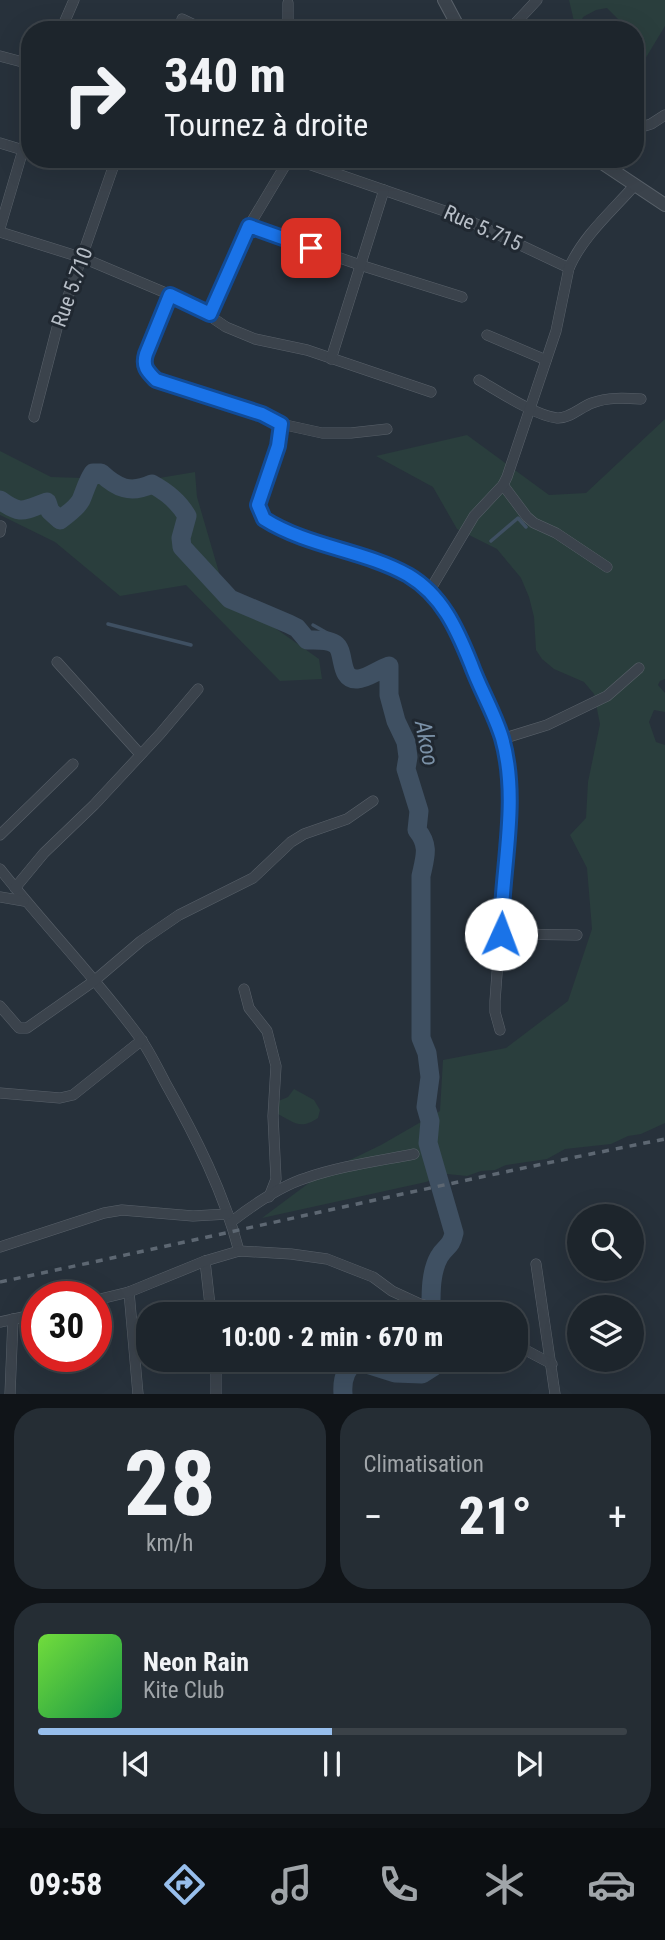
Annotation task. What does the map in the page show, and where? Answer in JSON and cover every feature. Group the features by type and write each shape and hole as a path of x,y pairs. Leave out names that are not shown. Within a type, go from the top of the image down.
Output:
{"street":[{"path":"65,21 74,0"},
{"path":"444,0 455,21"},
{"path":"517,21 537,0"},
{"path":"288,3 288,21"},
{"path":"182,19 186,21"},
{"path":"0,56 21,62"},
{"path":"644,126 665,115"},
{"path":"0,143 21,149"},
{"path":"21,157 0,230 83,258 170,295 210,314 226,327 248,337 297,348 431,392"},
{"name":"Rue 5.710","path":"34,417 57,328 114,168"},
{"path":"210,314 249,226 286,168"},
{"name":"Rue 5.715","path":"319,168 459,216 569,268"},
{"path":"609,168 665,205"},
{"path":"429,590 474,516 503,485 514,461 556,331 569,268 576,253 634,186"},
{"path":"331,359 384,190"},
{"path":"249,226 462,297"},
{"path":"170,295 144,362 148,373 156,380 262,414 281,424 321,433 387,429"},
{"path":"487,335 546,360"},
{"path":"479,380 529,408 557,418 565,417 593,402 611,398 641,399"},
{"path":"281,424 275,458 258,505 264,519 329,548 382,563 408,575 429,590 446,610 460,636 502,739 509,797 495,1012 500,1030"},
{"path":"503,485 534,523 556,533 607,567"},
{"path":"57,662 140,754"},
{"path":"502,739 547,725 607,696 639,668"},
{"path":"15,888 44,853 94,805 198,689"},
{"path":"0,835 73,764"},
{"path":"0,1006 19,1028 24,1029 94,981 141,941 179,915 253,878 291,842 304,834 347,820 373,802"},
{"path":"0,869 142,1040 192,1130 229,1218 239,1251"},
{"path":"0,897 24,901"},
{"path":"501,934 577,935"},
{"path":"244,989 249,1008 267,1031 276,1066 273,1116 276,1179 269,1197"},
{"path":"0,1093 60,1098 73,1095 142,1040"},
{"path":"0,1247 104,1213 122,1210 229,1218 303,1178 414,1154"},
{"path":"112,1297 129,1293 205,1261 239,1251 327,1259 373,1277 392,1291 416,1302"},
{"path":"205,1261 210,1302"},
{"path":"536,1264 555,1394"},
{"path":"129,1293 138,1394"},
{"path":"0,1322 21,1317"},
{"path":"10,1394 13,1319"},
{"path":"528,1351 552,1364"},
{"path":"216,1372 216,1394"}],"green space":[{"path":"569,0 665,0 665,26 644,61 644,21 620,21 607,8 596,10 583,17 582,21 574,21"},
{"path":"665,419 665,679 658,685 665,693 665,712 654,710 649,722 656,742 665,745 665,1123 611,1144 565,1149 547,1159 506,1165 467,1176 447,1174 426,1182 262,1218 321,1174 381,1145 440,1111 443,1060 506,1048 568,1001 592,929 587,868 570,835 586,818 588,782 600,724 594,694 584,682 554,669 542,659 536,650 534,617 529,597 521,578 497,549 457,529 433,487 376,456 467,435 549,495 586,493"},
{"path":"0,451 51,477 147,480 195,472 197,497 225,593 319,659 322,679 280,681 186,585 120,596 55,542 0,515"},
{"path":"294,1089 314,1100 320,1110 318,1118 301,1124 274,1112 276,1102 288,1097"}],"waterway":[{"name":"Akoo","path":"0,500 18,510 47,502 50,511 60,520 79,503 93,473 101,473 124,488 137,489 152,484 171,497 184,511 187,516 181,538 182,547 230,599 297,628 307,640 332,642 338,648 345,671 352,678 365,677 389,666 389,695 396,721 406,742 406,769 419,811 417,830 425,847 421,876 421,1038 427,1053 430,1077 426,1107 430,1121 428,1143 454,1233 434,1270 431,1302"},
{"path":"491,541 518,518 526,527"},
{"path":"108,624 191,645"},
{"path":"313,625 336,638 335,643"},
{"name":"Akoo","path":"343,1394 347,1372"},
{"name":"Akoo","path":"392,1372 425,1372"}],"railway":[{"path":"0,1282 665,1139"}],"route":[{"path":"311,248 249,226 210,314 170,295 146,354 145,368 156,380 262,414 281,424 272,469 258,505 264,519 329,548 382,563 408,575 429,590 446,610 460,636 502,739 509,797 501,934"}]}
